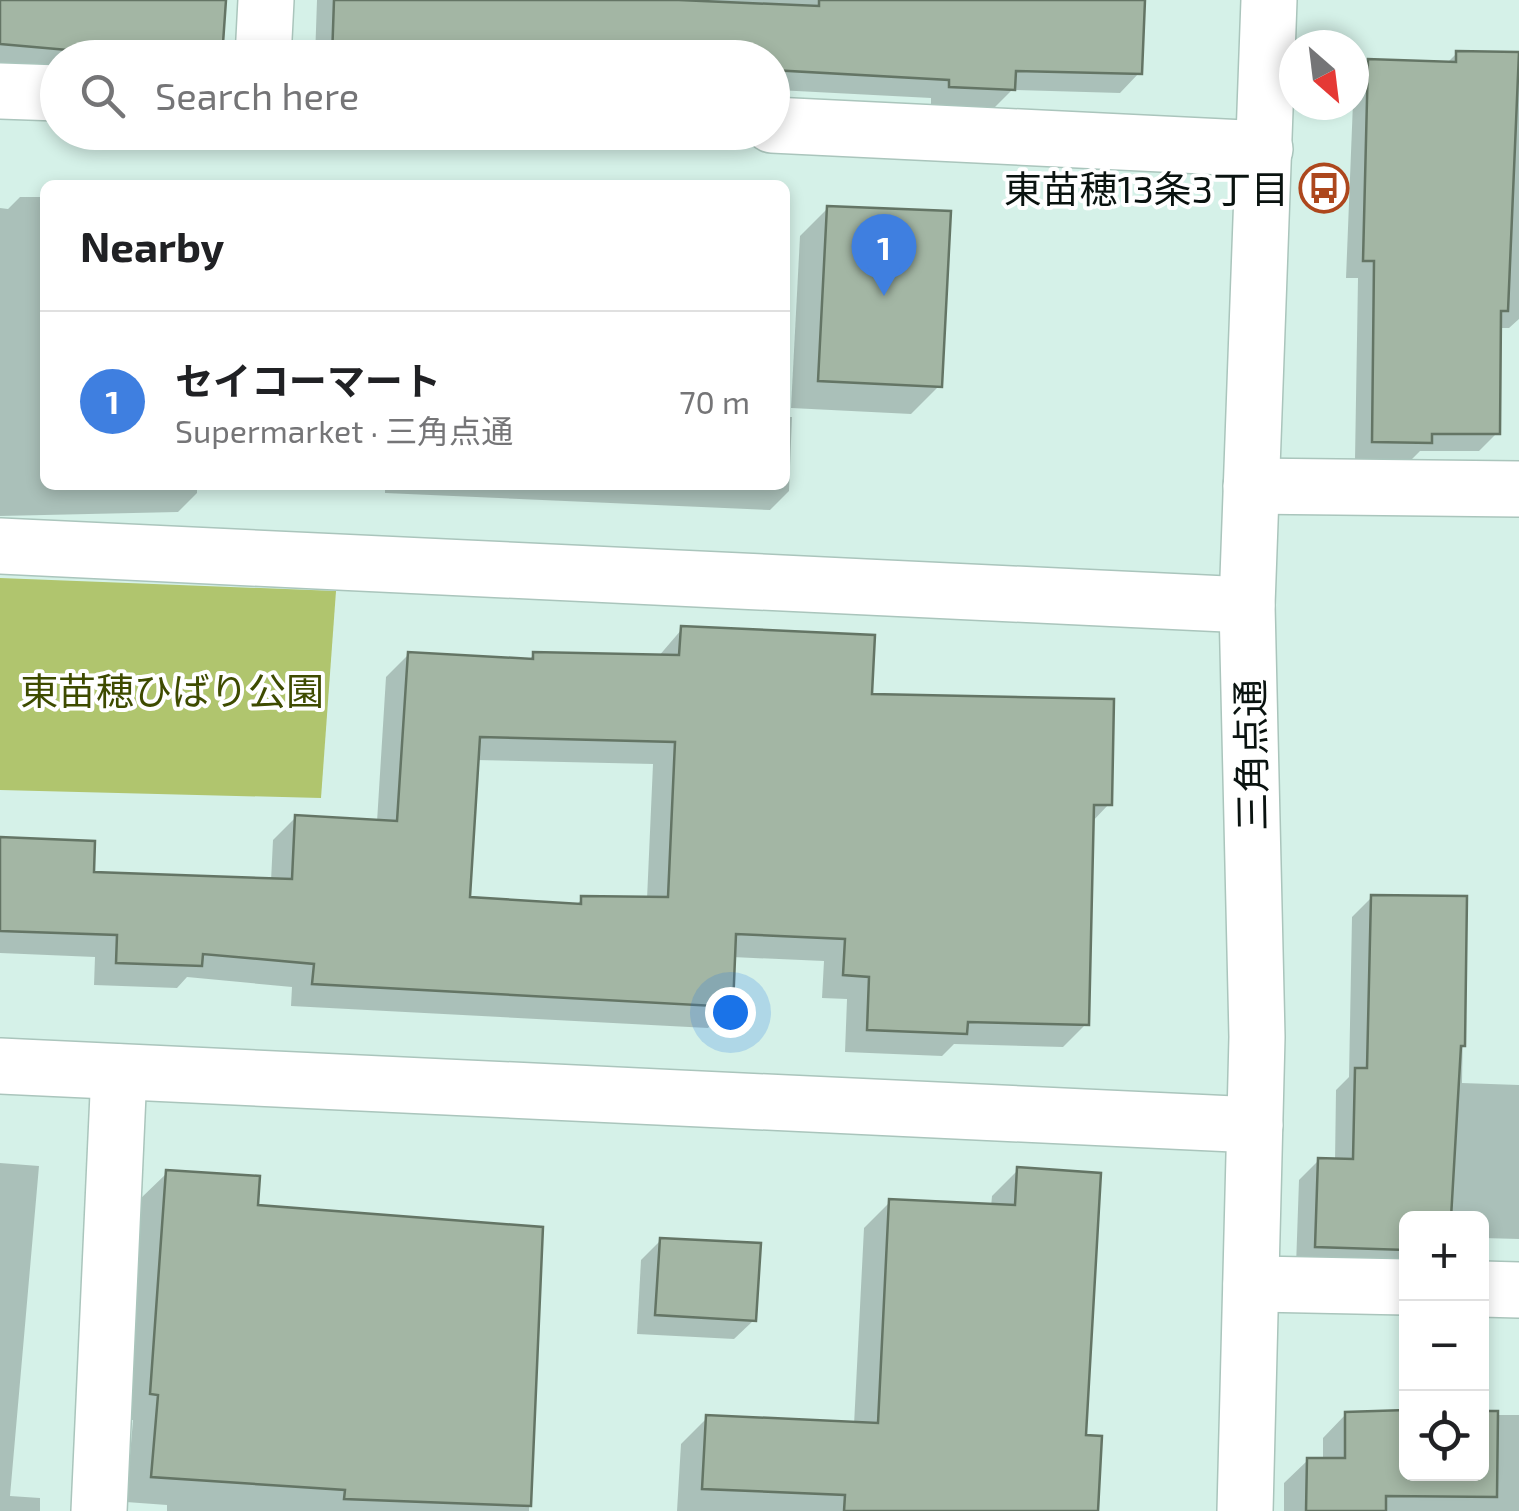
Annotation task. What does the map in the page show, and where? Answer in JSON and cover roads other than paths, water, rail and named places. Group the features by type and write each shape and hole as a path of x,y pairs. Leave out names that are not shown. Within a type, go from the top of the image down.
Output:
{"street":[{"path":"264,40 266,0"},
{"name":"三角点通","path":"1245,1511 1255,1124 1246,605 1269,0"},
{"path":"0,91 40,92"},
{"path":"790,125 1266,150"},
{"path":"1250,486 1519,488"},
{"path":"0,546 1246,605"},
{"path":"0,1066 1255,1124"},
{"path":"99,1511 119,1072"},
{"path":"1251,1284 1399,1287"},
{"path":"1489,1289 1519,1290"}],"place":[{"name":"東苗穂13条3丁目","path":"1324,188"},
{"name":"セイコーマート","path":"884,296"}],"park label":[{"name":"東苗穂ひばり公園","path":"172,690"}]}
